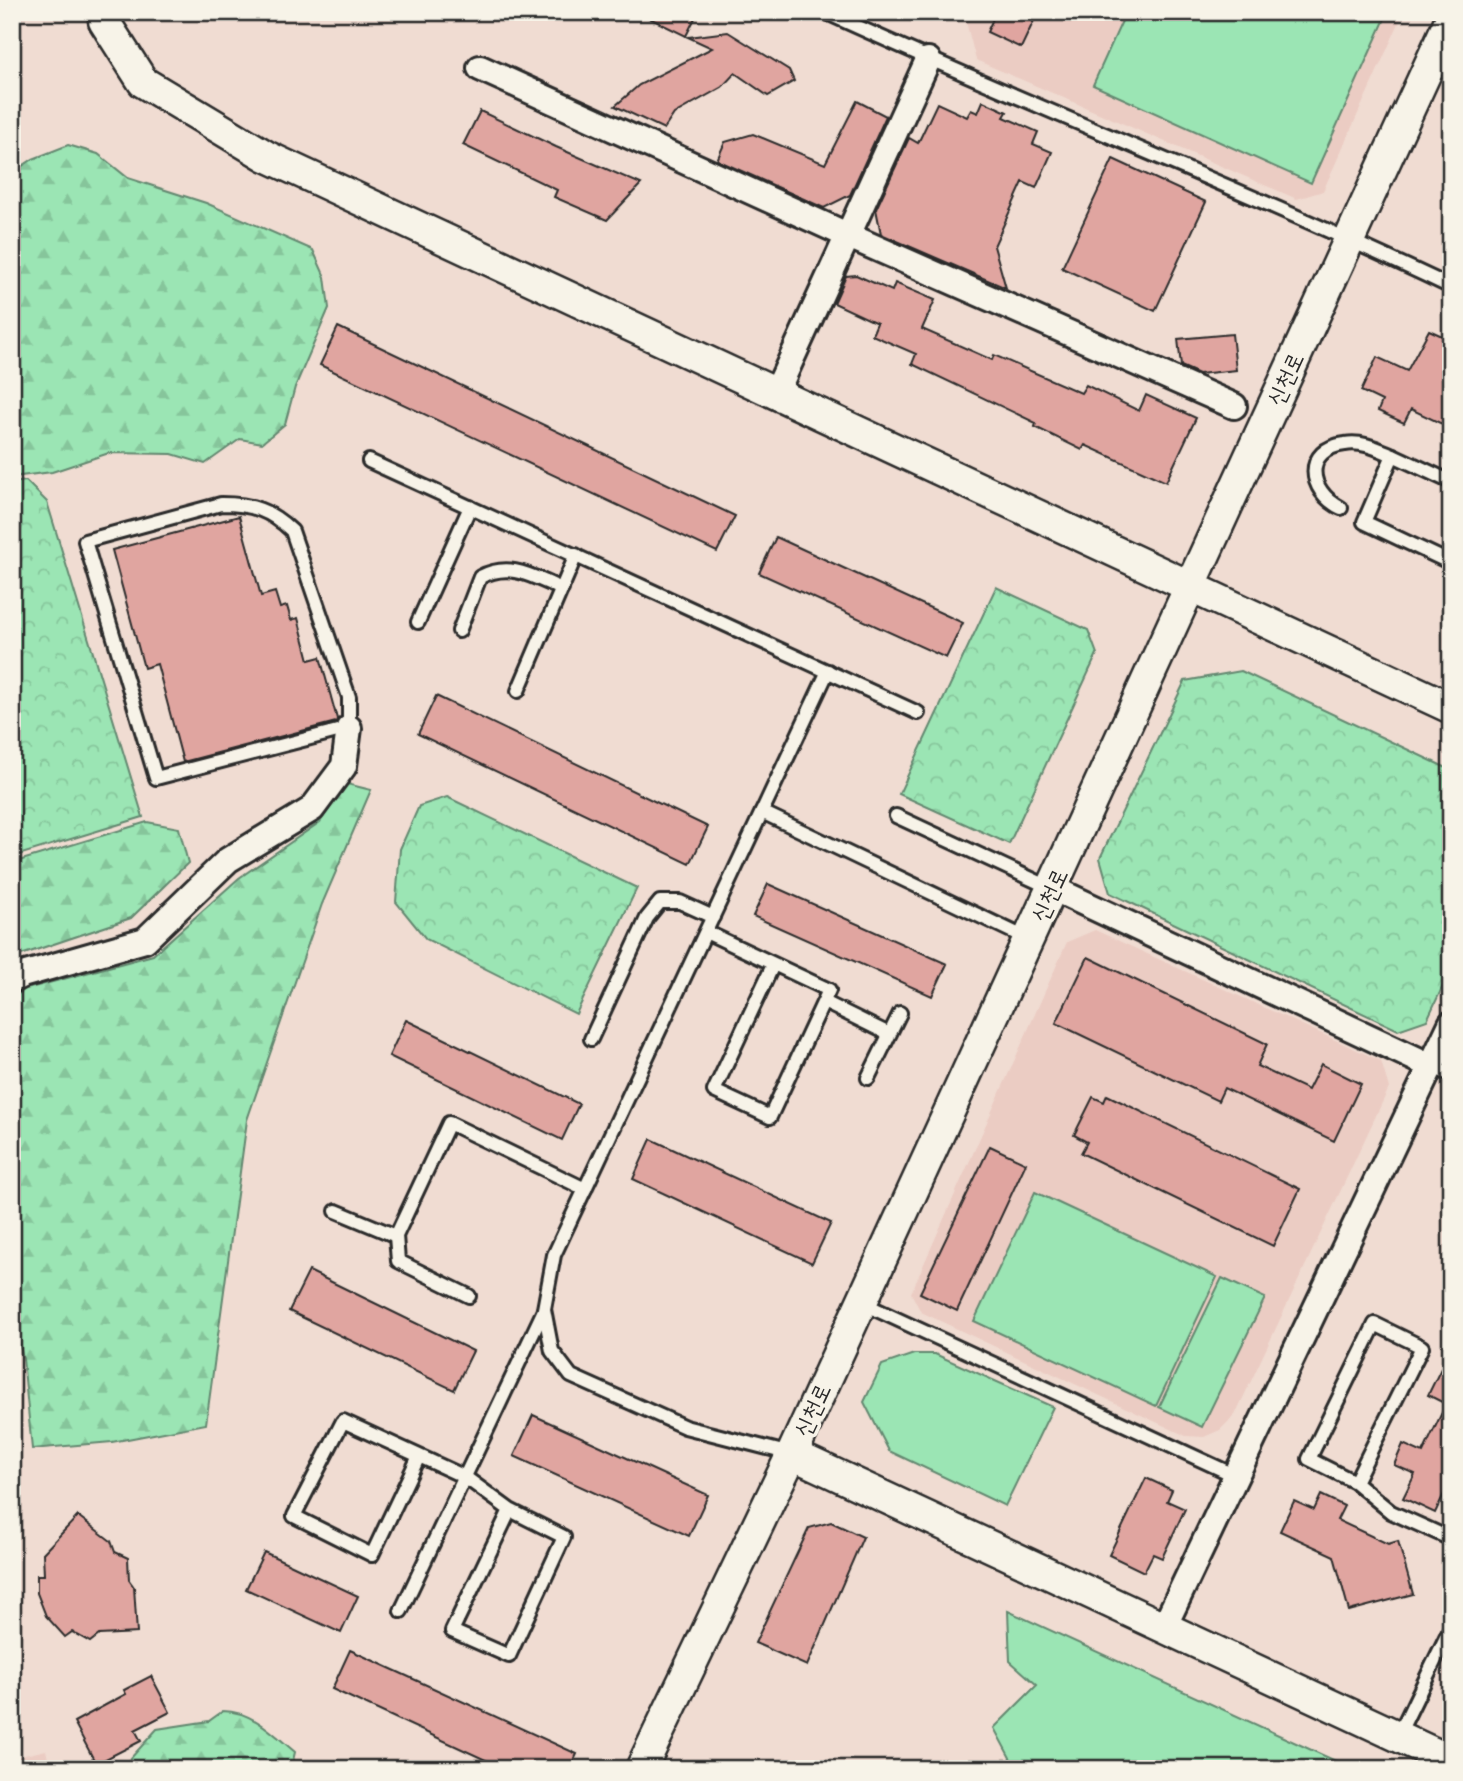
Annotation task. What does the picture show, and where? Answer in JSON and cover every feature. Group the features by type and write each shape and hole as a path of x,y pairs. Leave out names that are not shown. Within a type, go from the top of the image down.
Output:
{"street":[{"path":"104,12 104,21 143,82 266,156 1188,588 1451,708"},
{"name":"신천로","path":"641,1769 792,1454 1451,18"},
{"path":"775,395 929,60"},
{"path":"480,68 849,236 1234,406"},
{"path":"12,981 22,975 145,940 228,860 312,809 344,766 349,728"},
{"path":"1052,888 1441,1070"},
{"path":"1164,1627 1236,1476 1441,1070 1451,1024"},
{"path":"792,1454 1451,1761"}],"lane":[{"path":"825,12 929,60 1350,239 1451,287"},
{"path":"1341,508 1325,500 1316,484 1315,466 1323,452 1345,443 1370,445 1451,482"},
{"path":"1393,455 1364,522 1451,563"},
{"path":"369,461 918,713"},
{"path":"221,504 249,504 275,515 292,531 349,697 349,728 156,778 85,541 221,504"},
{"path":"418,622 470,507"},
{"path":"519,691 576,555"},
{"path":"459,631 480,577 496,569 520,571 562,589"},
{"path":"401,1611 544,1309 554,1255 828,671"},
{"path":"762,812 1028,939"},
{"path":"896,816 1052,888"},
{"path":"591,1039 647,918 660,902 680,902 713,917"},
{"path":"705,932 829,990 770,1117 713,1091 773,965"},
{"path":"824,1002 889,1034"},
{"path":"868,1077 900,1013"},
{"path":"468,1296 398,1261 396,1237 449,1123 585,1189"},
{"path":"336,1211 396,1237"},
{"path":"861,1303 1236,1476"},
{"path":"544,1309 552,1351 571,1376 685,1427 792,1454"},
{"path":"1355,1482 1422,1347 1376,1324 1309,1459 1355,1482 1391,1512 1451,1538"},
{"path":"419,1457 372,1555 294,1516 342,1421 465,1477 510,1510 564,1537 509,1656 453,1631 510,1510"},
{"path":"1398,1736 1451,1626"}],"shaded area":[{"path":"968,12 1404,12 1323,191 1297,199 976,60 965,18"},
{"path":"1095,930 1381,1061 1389,1088 1235,1415 1220,1430 1204,1437 1186,1436 921,1312 911,1293 1067,942"},
{"path":"46,1750 50,1769 12,1769 12,1758"}],"green space":[{"path":"1126,12 1388,12 1311,183 1093,85"},
{"path":"68,145 98,154 128,178 206,203 313,250 325,277 329,308 295,387 285,424 262,443 240,439 205,464 172,454 109,453 52,472 12,477 12,173 33,159"},
{"path":"26,481 47,502 143,817 12,857 12,483"},
{"path":"996,587 1088,630 1097,654 1009,844 899,794"},
{"path":"1241,671 1451,770 1451,969 1427,1020 1398,1030 1110,893 1100,858 1185,681"},
{"path":"347,784 371,790 322,904 247,1120 206,1424 112,1442 32,1449 23,1359 12,1310 12,998 26,989 153,955 239,878 320,822"},
{"path":"447,797 637,888 576,1014 426,939 396,902 400,849 419,806"},
{"path":"147,822 179,828 188,863 131,918 12,958 12,863"},
{"path":"1035,1192 1217,1277 1156,1406 974,1321"},
{"path":"1222,1278 1265,1298 1202,1427 1159,1407"},
{"path":"914,1354 935,1354 1053,1407 1005,1506 889,1451 864,1402 882,1365"},
{"path":"1008,1611 1353,1769 1016,1769 994,1728 1037,1685 1010,1661"},
{"path":"223,1711 253,1719 279,1738 295,1752 291,1769 121,1769 157,1729 209,1721"}],"building":[{"path":"637,12 698,12 686,36"},
{"path":"996,12 1038,12 1021,48 987,32"},
{"path":"728,32 789,70 794,81 768,96 735,73 722,87 674,114 664,129 615,106 639,85 712,48 688,37"},
{"path":"857,101 886,116 850,195 824,208 717,160 725,142 753,134 825,164"},
{"path":"983,101 1007,112 1004,117 1038,132 1033,144 1052,152 1036,188 1023,182 994,246 1006,288 881,234 876,209 909,138 918,143 937,103 967,117 971,110 978,113"},
{"path":"480,111 641,184 607,220 554,197 557,190 463,145"},
{"path":"1113,159 1206,202 1155,311 1062,268"},
{"path":"856,275 892,291 895,283 935,300 922,329 992,360 994,355 1081,393 1086,385 1139,411 1146,395 1196,418 1166,482 1085,445 1082,450 1035,427 1036,423 912,364 916,354 872,335 877,323 834,303 846,276"},
{"path":"338,327 735,516 717,552 320,365"},
{"path":"1429,330 1451,340 1451,406 1442,424 1411,409 1404,423 1378,411 1382,401 1361,391 1377,357 1407,371"},
{"path":"1232,334 1236,370 1199,374 1181,366 1178,339"},
{"path":"239,516 261,596 275,592 280,608 287,606 291,620 298,618 309,660 320,657 337,719 336,722 183,762 157,664 144,668 112,550"},
{"path":"776,537 963,623 946,658 759,573"},
{"path":"436,696 708,827 690,864 418,734"},
{"path":"768,884 947,964 932,996 753,916"},
{"path":"1088,957 1267,1044 1257,1066 1308,1090 1321,1064 1361,1084 1334,1141 1224,1088 1218,1101 1056,1023"},
{"path":"406,1020 579,1104 562,1140 389,1056"},
{"path":"1107,1095 1300,1189 1273,1246 1081,1153 1087,1142 1074,1135 1093,1097 1104,1102"},
{"path":"651,1139 831,1223 812,1263 633,1179"},
{"path":"990,1146 1026,1163 957,1311 920,1293"},
{"path":"309,1271 473,1351 454,1390 289,1311"},
{"path":"1451,1348 1451,1479 1435,1513 1403,1498 1415,1474 1394,1465 1403,1444 1423,1453 1446,1404 1428,1395"},
{"path":"533,1415 708,1495 689,1536 514,1456"},
{"path":"1146,1478 1172,1490 1167,1501 1185,1509 1162,1558 1153,1554 1144,1572 1109,1555"},
{"path":"1321,1495 1344,1506 1337,1520 1388,1544 1398,1541 1413,1594 1349,1611 1334,1556 1280,1531 1294,1501 1314,1510"},
{"path":"78,1516 111,1541 115,1552 128,1558 129,1580 134,1587 137,1633 99,1635 90,1642 72,1632 65,1637 46,1616 37,1593 37,1575 44,1575 43,1553"},
{"path":"831,1522 863,1537 807,1666 755,1643 809,1528"},
{"path":"264,1552 358,1596 341,1633 246,1589"},
{"path":"350,1650 577,1754 570,1769 505,1769 332,1689"},
{"path":"151,1676 170,1712 135,1730 141,1741 96,1764 74,1722 126,1694 124,1690"}]}
